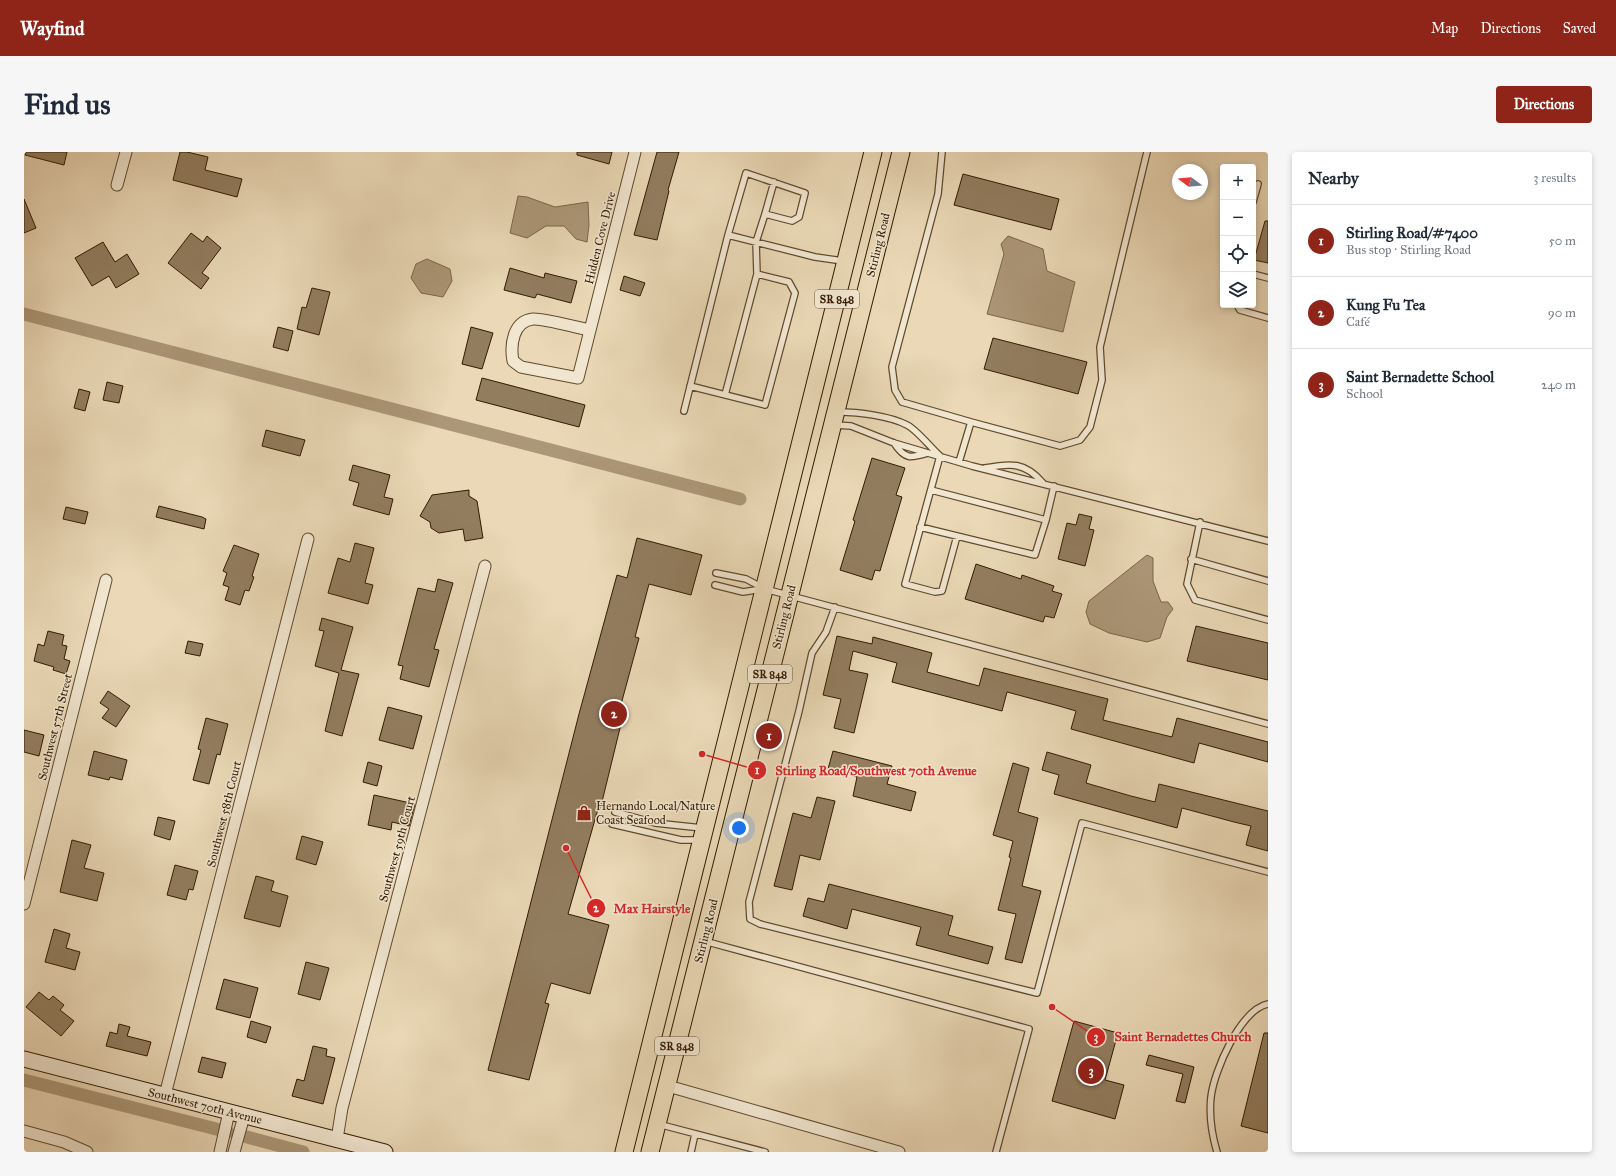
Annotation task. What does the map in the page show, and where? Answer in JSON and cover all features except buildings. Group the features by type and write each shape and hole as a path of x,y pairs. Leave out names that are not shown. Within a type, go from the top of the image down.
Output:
{"main road":[{"name":"SR 848","path":"624,1152 873,152"},
{"name":"Stirling Road","path":"650,1152 668,1086 901,152"},
{"path":"678,933 704,941"}],"street":[{"path":"117,185 126,152"},
{"name":"Hidden Cove Drive","path":"590,330 534,319 523,322 516,330 512,343 513,361 522,367 578,378 635,152"},
{"name":"Southwest 58th Court","path":"165,1095 308,540"},
{"name":"Southwest 59th Court","path":"337,1139 342,1108 485,566"},
{"name":"Southwest 57th Street","path":"24,904 106,580"},
{"name":"Southwest 70th Avenue","path":"24,1059 385,1152"},
{"path":"668,1086 899,1152"},
{"path":"220,1152 229,1112"},
{"path":"234,1152 244,1116"},
{"path":"24,1131 64,1142 87,1152"}],"lane":[{"path":"942,152 938,194 892,367 894,390 902,402 1060,446 1080,440 1090,427 1102,380 1100,347 1147,152"},
{"path":"684,411 728,234 746,173 805,192 799,217 792,221 765,214"},
{"path":"725,395 757,274 756,242 774,182"},
{"path":"1254,200 1258,184"},
{"path":"728,234 815,257 846,262"},
{"path":"690,386 765,405 795,293 789,282 757,274"},
{"path":"1256,275 1268,278"},
{"path":"1239,308 1240,310 1268,318"},
{"path":"834,418 852,412 907,425 940,456"},
{"path":"834,418 894,443 982,469 1200,522 1268,541"},
{"path":"959,462 971,422"},
{"path":"894,443 898,450 911,458 929,453"},
{"path":"940,456 905,584 935,592 942,591 957,536"},
{"path":"982,469 1003,464 1015,465 1028,469 1044,484"},
{"path":"920,527 1035,555 1046,520 1054,486"},
{"path":"931,490 1046,520"},
{"path":"1200,522 1191,559 1187,584 1195,600 1268,620"},
{"path":"1191,559 1268,581"},
{"path":"716,573 746,579 765,589 1268,724"},
{"path":"715,585 743,592 765,589"},
{"path":"835,607 826,632 812,653 799,711 749,902 750,918 760,924 1037,993 1082,823 1268,872"},
{"path":"615,812 654,823 703,834"},
{"path":"612,824 681,840 703,834"},
{"path":"704,941 1029,1029 996,1152"},
{"path":"1217,1152 1211,1121 1211,1097 1220,1060 1237,1030 1262,1005 1268,1004"},
{"path":"658,1124 765,1152"},
{"path":"691,1152 695,1134"}],"shaded area":[{"path":"518,196 527,197 555,207 588,202 589,225 587,242 576,239 564,226 546,226 527,238 510,233"},
{"path":"1008,236 1043,249 1047,271 1075,282 1063,332 987,314 1004,254 1001,244"},
{"path":"427,259 450,269 452,281 443,297 421,293 411,278 416,264"},
{"path":"1147,555 1153,558 1153,581 1161,602 1168,602 1173,609 1167,617 1160,638 1147,642 1109,633 1090,624 1086,612 1089,601"}],"waterway":[{"path":"24,314 740,499"},
{"path":"24,1080 228,1132"},
{"path":"247,1137 303,1152"}],"place":[{"name":"Kung Fu Tea","path":"614,714"},
{"name":"Stirling Road/#7400","path":"769,736"},
{"name":"Stirling Road/Southwest 70th Avenue","path":"702,754"},
{"name":"Hernando Local/Nature Coast Seafood","path":"584,813"},
{"name":"Max Hairstyle","path":"566,848"},
{"name":"Saint Bernadettes Church","path":"1052,1007"},
{"name":"Saint Bernadette School","path":"1091,1071"}]}
